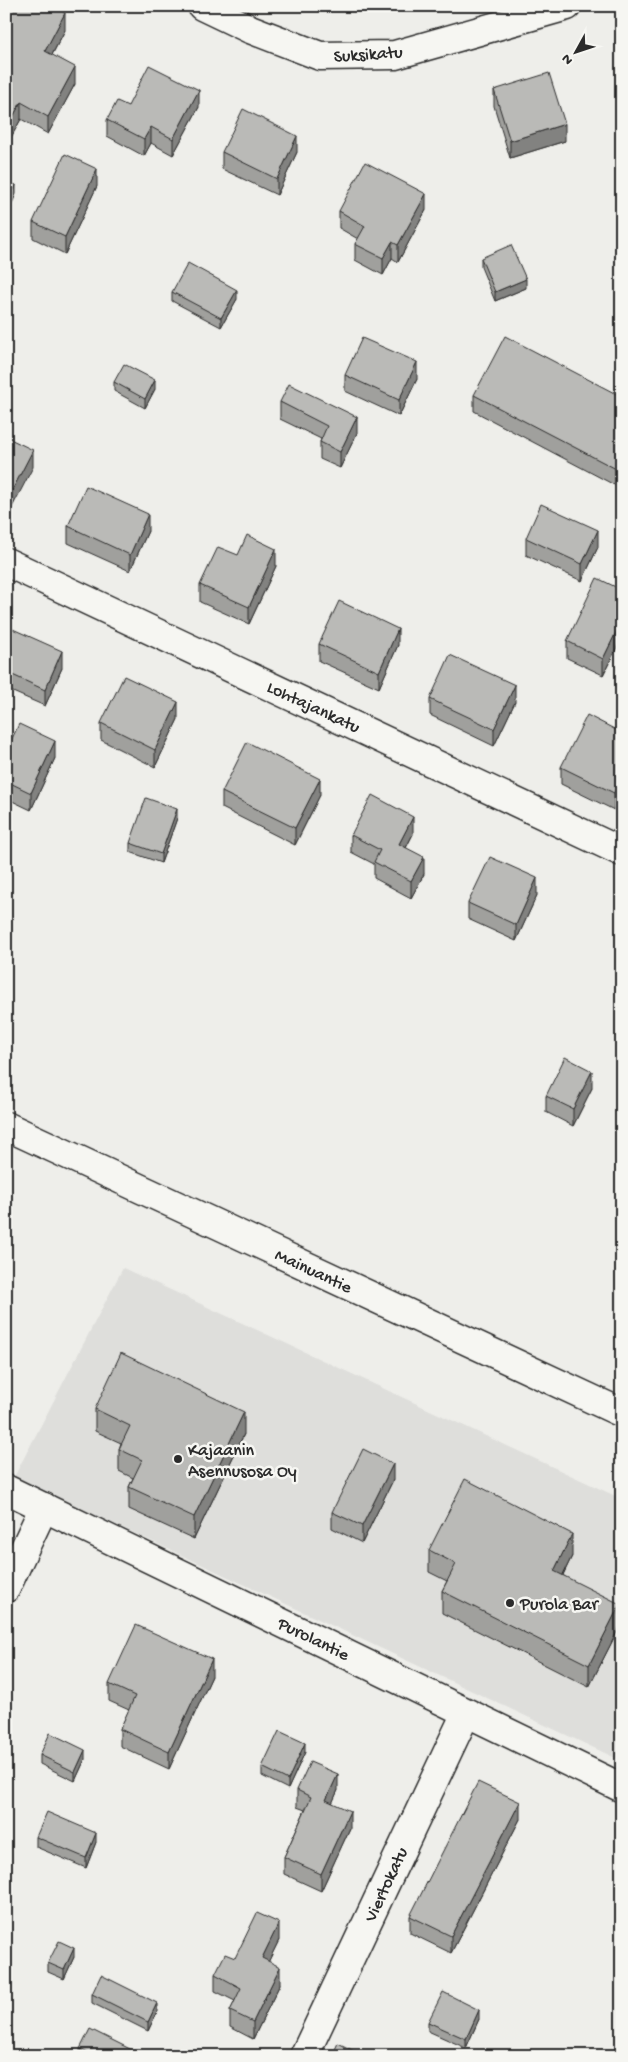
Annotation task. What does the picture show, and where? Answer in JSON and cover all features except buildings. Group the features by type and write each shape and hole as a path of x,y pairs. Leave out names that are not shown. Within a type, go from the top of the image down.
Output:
{"street":[{"name":"Suksikatu","path":"202,6 250,29 320,56 395,55 567,6"},
{"name":"Lohtajankatu","path":"6,562 622,852"},
{"name":"Mainuantie","path":"6,1126 622,1414"},
{"name":"Purolantie","path":"6,1489 622,1788"},
{"path":"6,1588 44,1507"},
{"name":"Viertokatu","path":"304,2056 466,1713"}],"shaded area":[{"path":"123,1268 622,1499 622,1761 14,1477"}],"place":[{"name":"Kajaanin Asennusosa Oy","path":"178,1459"},
{"name":"Purola Bar","path":"510,1603"}]}
